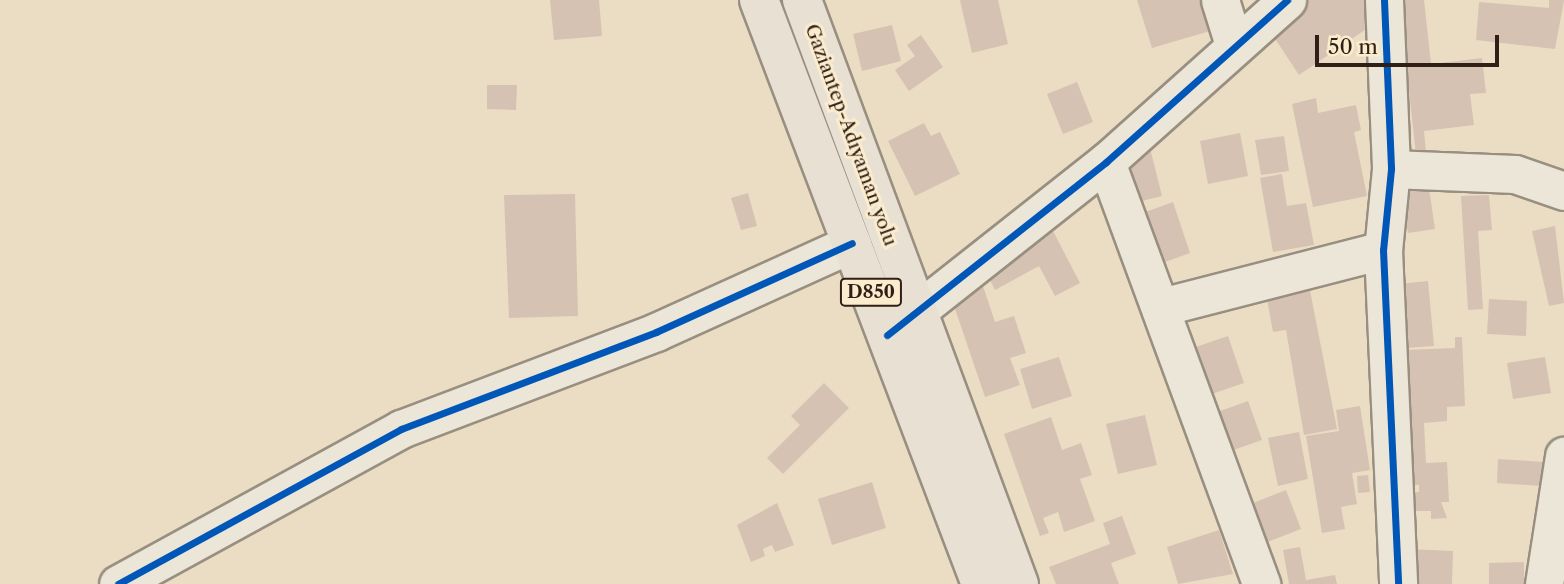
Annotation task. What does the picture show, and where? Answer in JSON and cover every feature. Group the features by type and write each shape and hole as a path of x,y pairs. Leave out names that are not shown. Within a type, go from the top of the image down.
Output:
{"highway":[{"name":"Gaziantep-Adıyaman yolu","path":"759,0 852,243 901,324 1019,584"},
{"name":"Gaziantep-Adıyaman yolu","path":"802,0 981,584"}],"street":[{"path":"1220,0 1234,45"},
{"path":"901,324 1106,162 1287,0"},
{"path":"1384,0 1391,169 1383,250 1398,584"},
{"path":"1106,162 1261,584"},
{"path":"1391,169 1515,174 1564,191"},
{"path":"118,584 401,429 656,332 852,243"},
{"path":"1161,307 1383,250"},
{"path":"1544,584 1564,457"}],"building":[{"path":"550,0 599,0 602,36 554,40"},
{"path":"960,0 998,0 1008,44 972,53"},
{"path":"1137,0 1201,0 1210,31 1152,48"},
{"path":"1308,0 1368,0 1381,19 1299,75 1268,28"},
{"path":"1399,0 1424,0 1431,64 1482,58 1486,93 1470,94 1474,125 1424,131 1427,163 1417,164"},
{"path":"1549,0 1564,0 1555,49 1476,40 1479,2 1549,8"},
{"path":"892,25 901,61 862,71 853,34"},
{"path":"921,35 943,67 909,91 895,70 915,56 907,45"},
{"path":"1077,82 1093,122 1063,134 1047,94"},
{"path":"487,85 517,85 516,110 487,109"},
{"path":"1316,98 1318,113 1356,105 1361,130 1354,132 1367,196 1313,207 1292,104"},
{"path":"924,123 931,136 940,132 960,174 915,196 888,141"},
{"path":"1240,133 1248,176 1208,184 1200,141"},
{"path":"1284,136 1289,171 1261,175 1255,140"},
{"path":"1151,152 1162,196 1130,204 1119,160"},
{"path":"1282,174 1287,206 1306,203 1314,245 1273,252 1260,178"},
{"path":"1428,181 1435,229 1408,233 1401,185"},
{"path":"748,193 757,226 741,230 731,198"},
{"path":"575,194 578,316 509,318 504,195"},
{"path":"1489,195 1492,230 1478,231 1483,309 1468,310 1461,196"},
{"path":"1173,202 1190,253 1154,266 1137,215"},
{"path":"1555,226 1564,303 1549,306 1532,231"},
{"path":"1052,229 1080,283 1055,296 1039,266 995,290 983,266"},
{"path":"1307,275 1337,429 1304,435 1286,330 1273,332 1264,283"},
{"path":"1428,281 1434,346 1405,348 1399,284"},
{"path":"982,283 995,322 1014,316 1026,353 1010,358 1020,385 985,397 950,294"},
{"path":"1489,299 1527,301 1526,336 1487,334"},
{"path":"1228,336 1244,383 1200,398 1184,351"},
{"path":"1455,337 1462,337 1465,406 1447,407 1447,421 1424,423 1426,463 1447,462 1449,502 1441,502 1447,518 1431,519 1431,511 1408,511 1407,493 1419,492 1419,485 1410,485 1404,350 1455,348"},
{"path":"1059,357 1072,396 1032,409 1020,369"},
{"path":"1545,357 1551,393 1513,399 1507,363"},
{"path":"824,383 849,408 783,474 767,458 800,425 791,416"},
{"path":"1248,401 1262,440 1222,454 1209,415"},
{"path":"1360,406 1370,470 1352,473 1357,504 1341,507 1345,529 1322,533 1306,436 1339,431 1336,410"},
{"path":"1145,415 1157,465 1118,474 1106,424"},
{"path":"1051,417 1062,450 1081,443 1092,475 1080,479 1095,521 1064,532 1058,512 1043,518 1049,533 1040,536 1004,434"},
{"path":"1299,432 1308,479 1278,486 1268,438"},
{"path":"1498,459 1544,462 1542,486 1497,483"},
{"path":"1368,475 1370,492 1358,493 1357,476"},
{"path":"872,482 886,528 832,545 818,499"},
{"path":"1286,490 1301,529 1262,544 1248,505"},
{"path":"777,503 794,545 775,552 772,545 763,549 765,556 751,562 737,525"},
{"path":"1122,516 1136,554 1111,563 1119,584 1056,584 1049,567 1110,544 1103,523"},
{"path":"1219,530 1233,574 1178,584 1167,547"},
{"path":"1300,547 1306,580 1335,575 1337,584 1289,584 1283,550"},
{"path":"1409,549 1453,551 1452,584 1408,584"},
{"path":"1524,562 1524,584 1489,584 1489,563"}],"cycle path":[{"path":"887,335 1106,162 1287,0"},
{"path":"1384,0 1391,169 1383,250 1398,584"},
{"path":"118,584 401,429 656,332 852,243"}]}
